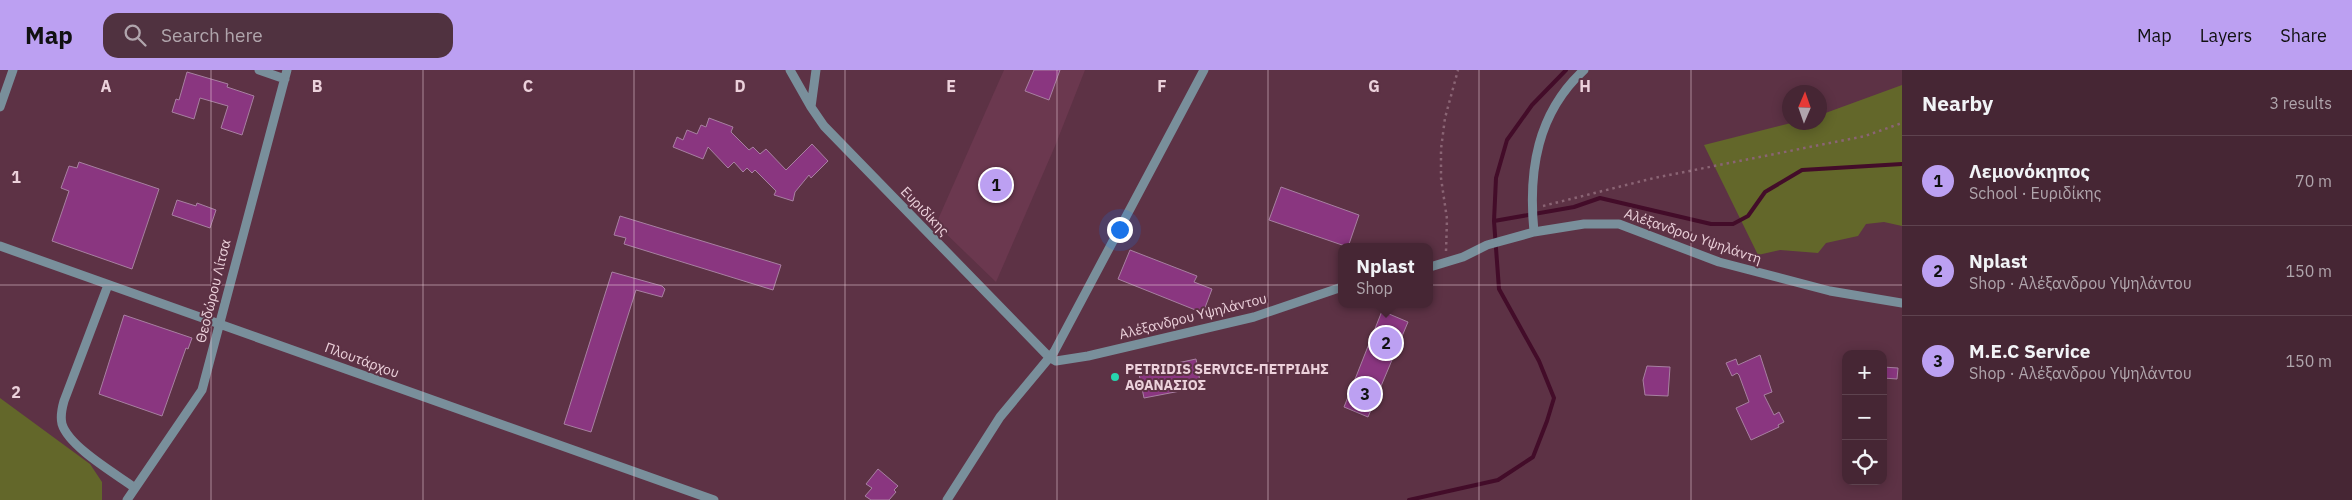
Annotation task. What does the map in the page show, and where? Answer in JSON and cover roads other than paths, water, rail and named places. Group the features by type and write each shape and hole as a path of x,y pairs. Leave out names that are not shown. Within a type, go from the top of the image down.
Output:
{"street":[{"path":"0,107 13,70"},
{"path":"259,70 286,74"},
{"name":"Ευριδίκης","path":"790,70 811,107 833,136 1049,357"},
{"path":"811,107 816,70"},
{"path":"947,500 1000,417 1049,357 1204,70"},
{"path":"1534,232 1532,209 1537,156 1548,116 1563,92 1584,70"},
{"name":"Θεοδώρου Λίτσα","path":"126,500 202,390 286,74"},
{"name":"Αλέξανδρου Υψηλάντη","path":"1433,266 1446,263 1488,245 1505,242 1534,232 1584,224 1619,224 1719,262 1830,291 1902,303"},
{"name":"Πλουτάρχου","path":"0,246 714,500"},
{"path":"108,284 64,401 61,417 63,425 74,441 135,488"},
{"name":"Αλέξανδρου Υψηλάντου","path":"1049,357 1056,361 1088,356 1254,317 1338,289"}],"waterway":[{"path":"1409,500 1498,480 1533,457 1547,421 1554,398 1539,361 1499,289 1494,221 1496,178 1507,140 1532,105 1566,70"},
{"path":"1494,221 1574,207 1600,198 1711,224 1733,224 1748,216 1765,192 1802,170 1902,164"}],"place":[{"name":"Λεμονόκηπος","path":"996,185"},
{"name":"Nplast","path":"1386,343"},
{"name":"PETRIDIS SERVICE-ΠΕΤΡΙΔΗΣ ΑΘΑΝΑΣΙΟΣ","path":"1115,377"},
{"name":"M.E.C Service","path":"1365,394"}]}
